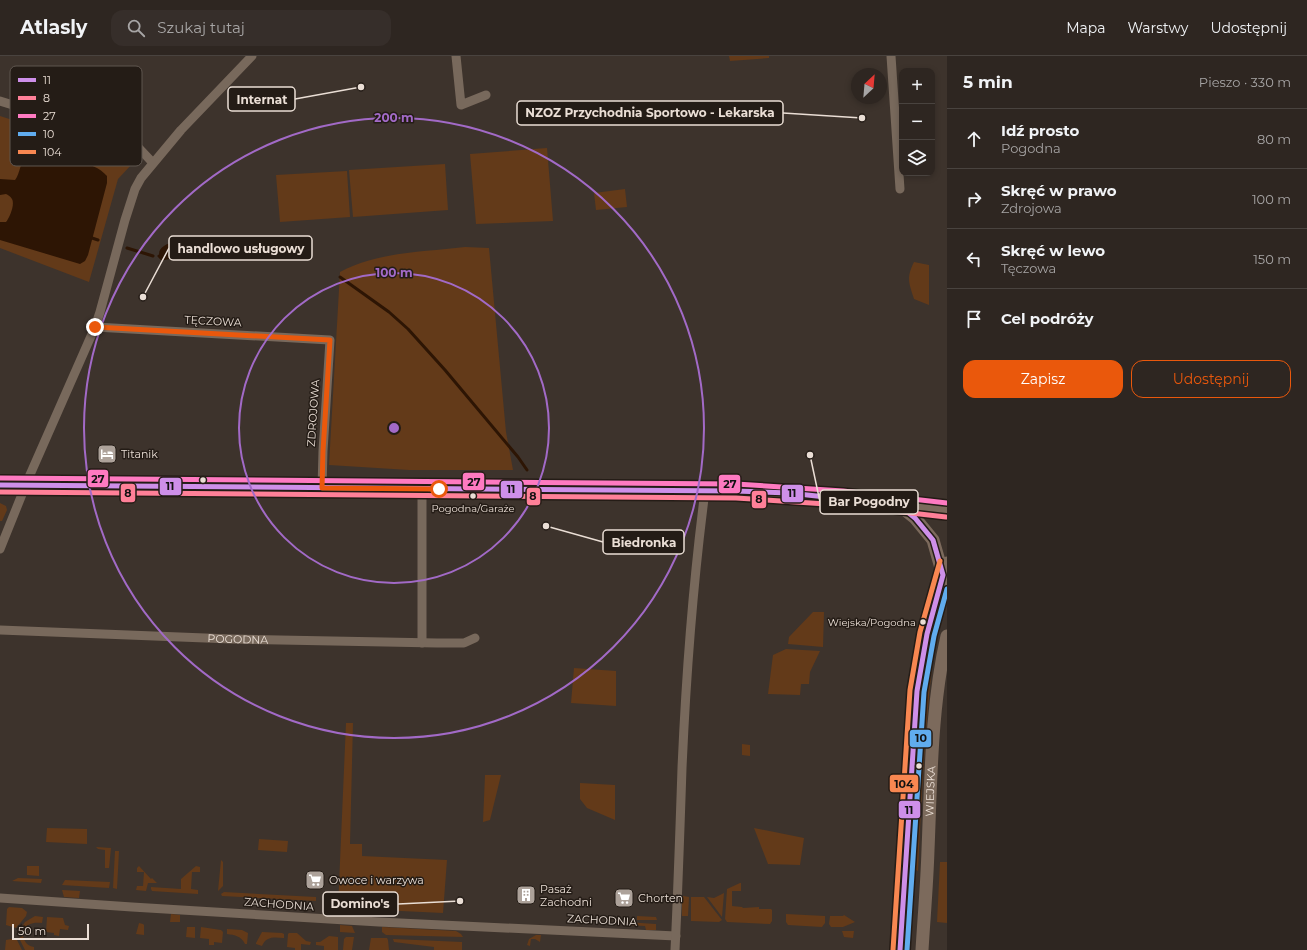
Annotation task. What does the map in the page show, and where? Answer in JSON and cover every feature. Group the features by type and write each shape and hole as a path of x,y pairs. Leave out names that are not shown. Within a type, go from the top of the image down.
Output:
{"street":[{"path":"0,549 2,535 26,485 95,327 131,199 141,178 181,130 252,56"},
{"path":"456,56 461,105 486,96"},
{"path":"891,56 900,189"},
{"path":"0,101 10,104"},
{"path":"142,151 153,163"},
{"name":"TĘCZOWA","path":"95,327 330,340"},
{"name":"ZDROJOWA","path":"322,488 330,340"},
{"path":"0,485 423,488 789,493 947,510"},
{"path":"422,643 423,488"},
{"path":"675,950 682,767 690,643 697,558 705,491"},
{"path":"899,504 915,518 933,540 945,569"},
{"name":"WIEJSKA","path":"945,569 927,634 917,691 900,948 922,949 934,724 947,636"},
{"name":"POGODNA","path":"0,630 422,643 464,643 476,638"},
{"path":"904,893 907,900 914,903 924,899 926,892"},
{"name":"ZACHODNIA","path":"0,898 379,922 676,936"}],"shaded area":[{"path":"729,56 769,56 769,58 730,61"},
{"path":"0,116 10,119 10,166 130,166 118,179 89,282 0,248"},
{"path":"547,148 553,221 476,224 470,154"},
{"path":"445,164 448,210 353,217 349,170"},
{"path":"21,166 92,166 107,176 107,183 88,255 85,261 80,264 0,240 0,222 6,222 10,214 13,201 6,194 0,195 0,179 15,180"},
{"path":"347,171 350,217 280,222 276,175"},
{"path":"625,189 627,207 596,210 594,193"},
{"path":"174,242 184,243 189,246 191,251 190,253 162,259 160,258 159,252 162,247"},
{"path":"465,247 489,248 506,432 513,470 409,470 329,465 340,272 369,260 401,254"},
{"path":"914,262 929,265 929,305 914,299 909,277"},
{"path":"0,503 6,506 7,510 2,521 0,521"},
{"path":"813,612 824,612 823,647 788,644 789,637"},
{"path":"938,620 927,714 918,871 916,870 913,834 923,687 928,655"},
{"path":"786,649 820,651 810,672 809,684 801,684 800,695 768,694 773,655"},
{"path":"574,668 616,671 616,706 571,703"},
{"path":"346,723 353,723 350,844 362,844 362,856 447,860 443,913 338,908"},
{"path":"742,744 750,745 750,756 742,755"},
{"path":"485,775 501,775 490,820 483,822"},
{"path":"580,783 615,785 615,820 587,808 580,799"},
{"path":"47,828 87,829 87,844 46,842"},
{"path":"754,828 804,838 800,865 768,864"},
{"path":"259,839 288,841 287,852 258,850"},
{"path":"96,847 111,848 109,868 105,868 105,850 98,849"},
{"path":"115,851 119,851 117,889 113,888"},
{"path":"221,860 223,862 223,886 218,891"},
{"path":"940,862 947,862 947,923 937,922"},
{"path":"27,866 39,866 39,876 27,875"},
{"path":"139,866 151,879 152,878 157,883 148,883 146,891 136,890 137,886 143,886 144,872 137,872 137,868"},
{"path":"196,866 200,867 200,872 192,872 191,889 198,890 198,894 152,891 151,887 181,889 181,879"},
{"path":"18,878 42,879 41,883 12,881"},
{"path":"65,880 110,882 109,888 62,885"},
{"path":"740,883 741,891 732,891 732,906 771,909 772,921 770,924 727,922 725,919 727,889"},
{"path":"62,890 80,891 79,898 64,897"},
{"path":"224,892 316,897 316,901 222,896 221,894"},
{"path":"724,893 722,917 707,897 714,898"},
{"path":"683,896 689,897 688,916 682,916"},
{"path":"691,897 704,897 722,920 719,922 691,921"},
{"path":"9,907 22,908 27,912 26,916 16,928 6,925 7,909"},
{"path":"171,914 180,915 180,922 170,922"},
{"path":"786,914 825,916 825,923 822,927 788,925 786,922"},
{"path":"844,915 855,922 843,927 831,927 829,924 830,916"},
{"path":"35,916 43,917 42,923 31,924 23,931 20,930 25,922"},
{"path":"637,916 656,917 657,920 637,920"},
{"path":"47,917 63,918 65,925 69,926 68,930 60,929 59,936 54,935 54,933 46,932"},
{"path":"627,922 656,924 656,930 646,930 645,926 626,925"},
{"path":"139,923 144,925 144,935 136,934"},
{"path":"340,925 352,926 355,933 340,932"},
{"path":"187,927 195,927 195,938 186,937"},
{"path":"201,927 221,930 223,932 222,943 214,942 214,945 209,945 209,939 200,938"},
{"path":"382,927 456,931 463,937 386,935 382,932"},
{"path":"227,929 242,930 248,933 247,944 245,944 238,936 227,934"},
{"path":"842,931 854,931 853,938 844,937"},
{"path":"262,932 282,933 284,934 284,938 274,937 268,939 262,946 256,943"},
{"path":"289,933 297,933 306,941 311,942 310,945 301,944 301,950 295,950 295,948 287,947"},
{"path":"536,935 541,935 540,942 535,939 531,939 530,946 527,945 529,939"},
{"path":"23,936 24,940 30,946 34,947 34,950 25,950 19,938"},
{"path":"329,936 338,937 338,950 324,950 324,946 316,945 316,942 320,942"},
{"path":"346,937 354,937 352,950 343,950 344,939"},
{"path":"16,938 22,950 5,950 6,940"},
{"path":"371,938 387,938 389,950 369,950"},
{"path":"393,939 462,942 462,950 434,950 434,947 394,942"}],"waterway":[{"path":"92,238 98,240"},
{"path":"159,256 162,259 190,253 191,249 203,253 268,245 286,248 297,252"},
{"path":"127,248 153,256"},
{"path":"340,277 389,312 408,329 445,370 518,457 527,470"}],"transit line":[{"name":"27","path":"0,478 736,484 843,491 947,503"},
{"name":"11","path":"0,485 736,491 789,493 899,505 915,518 933,540 943,575 927,634 917,691 900,950"},
{"name":"8","path":"0,492 736,498 841,505 946,517"},
{"name":"104","path":"893,950 910,690 920,632 940,561"},
{"name":"10","path":"907,950 924,692 934,636 947,589"}],"place":[{"name":"Internat","path":"361,87"},
{"name":"NZOZ Przychodnia Sportowo - Lekarska","path":"862,118"},
{"name":"handlowo usługowy","path":"143,297"},
{"name":"Titanik","path":"107,454"},
{"name":"Bar Pogodny","path":"810,455"},
{"name":"Pogodna/Garaże","path":"473,496"},
{"name":"Biedronka","path":"546,526"},
{"name":"Wiejska/Pogodna","path":"923,622"},
{"name":"Owoce i warzywa","path":"315,880"},
{"name":"Pasaż Zachodni","path":"526,895"},
{"name":"Chorten","path":"624,898"},
{"name":"Domino's","path":"460,901"}],"route":[{"path":"95,327 330,340 322,488 439,489"}]}
